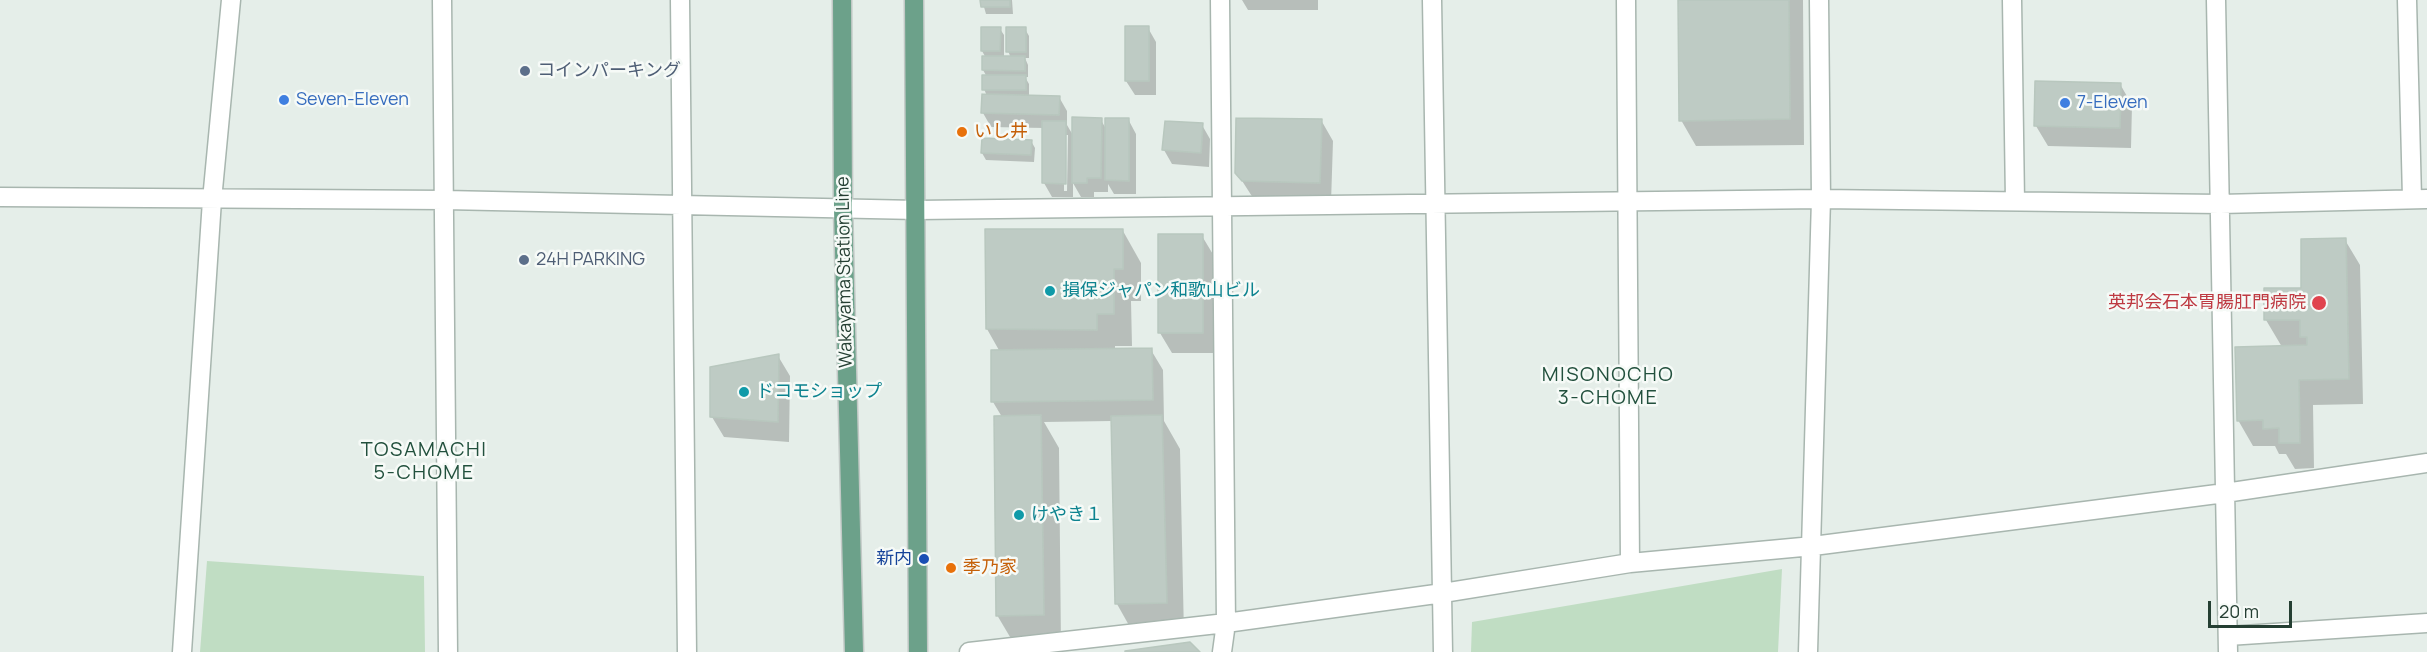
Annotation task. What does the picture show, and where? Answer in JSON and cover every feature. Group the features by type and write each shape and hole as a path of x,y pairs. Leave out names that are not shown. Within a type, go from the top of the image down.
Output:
{"main road":[{"name":"Wakayama Station Line","path":"842,0 843,209 854,652"},
{"path":"914,0 918,652"}],"street":[{"path":"182,652 212,200 231,0"},
{"path":"442,0 448,652"},
{"path":"680,0 687,652"},
{"path":"1220,0 1226,623 1222,652"},
{"path":"1432,0 1443,652"},
{"path":"1626,0 1630,563"},
{"path":"1808,652 1813,546 1821,199 1819,0"},
{"path":"2012,0 2015,201"},
{"path":"2216,0 2228,644 2427,623"},
{"path":"0,197 445,200 917,210 1821,199 2220,204 2420,198 2407,0"},
{"path":"969,652 1226,623 1443,593 1630,563 1813,546 2224,493 2427,463"}],"green space":[{"path":"207,561 424,576 425,652 200,652"},
{"path":"1782,569 1778,652 1471,652 1472,622"}],"building":[{"path":"980,0 1010,0 1010,7 981,7"},
{"path":"1678,0 1789,0 1790,119 1679,121"},
{"path":"1125,26 1149,26 1149,81 1125,81"},
{"path":"981,27 1001,27 1000,51 981,51"},
{"path":"1006,27 1026,27 1026,52 1006,52"},
{"path":"982,56 1025,56 1025,71 982,70"},
{"path":"982,75 1026,75 1026,90 982,90"},
{"path":"2035,81 2121,83 2120,128 2034,126"},
{"path":"982,94 1060,96 1059,115 981,113"},
{"path":"1072,117 1102,118 1101,178 1087,178 1087,183 1072,183"},
{"path":"1105,118 1129,118 1129,181 1105,180"},
{"path":"1236,118 1322,119 1320,183 1242,181 1235,173"},
{"path":"1042,121 1066,121 1066,184 1042,183"},
{"path":"1165,121 1203,123 1201,153 1162,150"},
{"path":"982,138 1032,140 1031,155 981,153"},
{"name":"損保ジャパン和歌山ビル","path":"985,229 1123,229 1123,269 1114,269 1114,314 1097,314 1097,330 986,329"},
{"path":"1158,234 1203,234 1203,333 1158,333"},
{"path":"2346,238 2349,379 2299,380 2300,443 2279,443 2279,428 2263,429 2263,420 2237,421 2235,347 2307,345 2307,337 2300,337 2300,320 2264,320 2264,288 2301,288 2301,239"},
{"path":"1152,348 1153,400 991,402 991,350"},
{"name":"ドコモショップ","path":"779,354 778,422 710,417 710,367"},
{"name":"けやき１","path":"1041,415 1044,615 996,616 994,416"},
{"path":"1162,415 1167,603 1115,604 1111,416"},
{"path":"1190,642 1200,652 1125,652 1125,651"}],"place":[{"name":"コインパーキング","path":"525,71"},
{"name":"Seven-Eleven","path":"284,100"},
{"name":"7-Eleven","path":"2065,103"},
{"name":"いし井","path":"962,132"},
{"name":"24H PARKING","path":"524,260"},
{"name":"損保ジャパン和歌山ビル","path":"1050,291"},
{"name":"英邦会石本胃腸肛門病院","path":"2319,303"},
{"name":"ドコモショップ","path":"744,392"},
{"name":"けやき１","path":"1019,515"},
{"name":"新内","path":"924,559"},
{"name":"季乃家","path":"951,568"}],"district":[{"name":"MISONOCHO 3-CHOME","path":"1608,386"},
{"name":"TOSAMACHI 5-CHOME","path":"424,462"}]}
